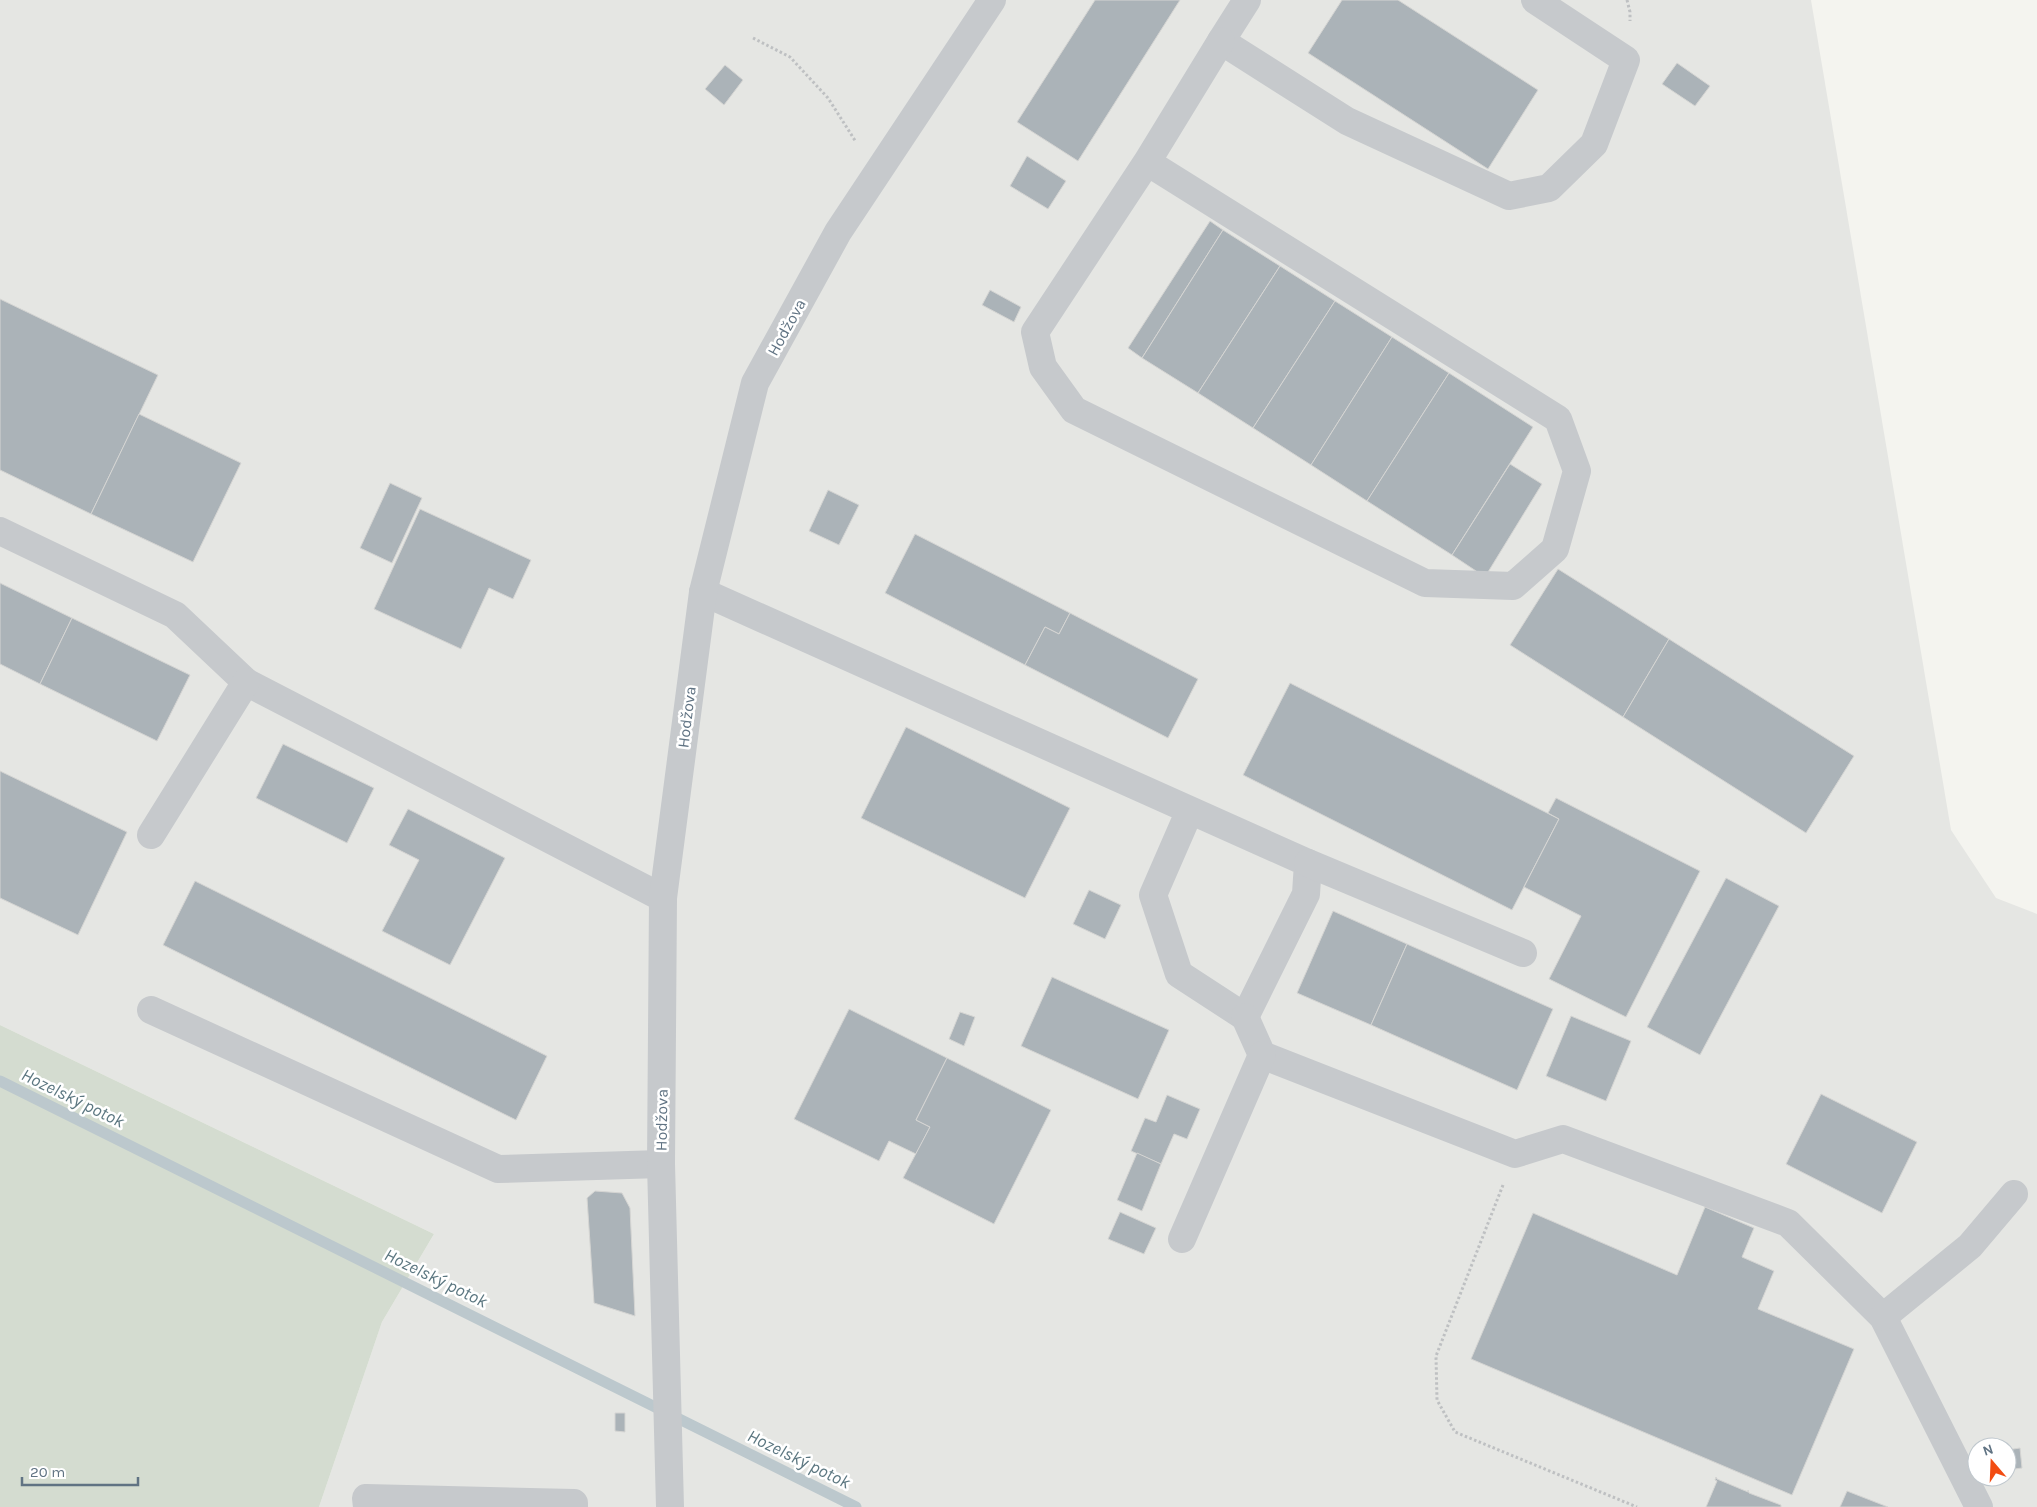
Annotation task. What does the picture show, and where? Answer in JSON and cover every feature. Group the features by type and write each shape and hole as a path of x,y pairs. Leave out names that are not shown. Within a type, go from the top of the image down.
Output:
{"street":[{"name":"Hodžova","path":"670,1507 660,1164 664,898 703,592 755,383 838,232 992,0"},
{"path":"1147,162 1558,419 1577,471 1555,549 1513,586 1426,583 1074,410 1043,367 1035,332 1147,162 1247,0"},
{"path":"1221,41 1347,121 1509,196 1549,188 1594,144 1626,60 1535,0"},
{"path":"0,531 175,615 246,682 664,898"},
{"path":"703,592 1308,863 1523,953"},
{"path":"151,835 246,682"},
{"path":"1190,810 1153,895 1180,974 1245,1017 1262,1055 1515,1154 1563,1140 1788,1224 1882,1317 1979,1507"},
{"path":"1245,1017 1306,894 1308,863"},
{"path":"151,1010 498,1170 660,1164"},
{"path":"1182,1239 1262,1055"},
{"path":"1882,1317 1970,1246 2014,1194"},
{"path":"366,1507 366,1498 574,1503 574,1507"}],"path":[{"path":"753,38 790,57 828,98 877,174"},
{"path":"1515,1154 1436,1356 1437,1400 1455,1432 1637,1507"}],"shaded area":[{"path":"0,0 1811,0 1951,830 1996,898 2037,914 2037,1507 319,1507 382,1322 434,1234 0,1025"},
{"path":"0,1025 434,1234 382,1322 319,1507 0,1507"}],"building":[{"path":"1095,0 1180,0 1078,161 1017,122"},
{"path":"1342,0 1398,0 1538,90 1488,169 1308,53"},
{"path":"1677,63 1710,86 1695,106 1662,84"},
{"path":"725,65 743,80 724,105 705,89"},
{"path":"1027,156 1066,181 1048,209 1010,186"},
{"path":"1210,221 1223,230 1142,358 1128,348"},
{"path":"1223,230 1280,266 1198,393 1142,358"},
{"path":"1280,266 1335,301 1253,428 1198,393"},
{"path":"990,290 1021,307 1014,322 982,305"},
{"path":"0,299 158,375 91,514 0,470"},
{"path":"1335,301 1392,337 1311,465 1253,428"},
{"path":"1392,337 1449,373 1367,501 1311,465"},
{"path":"1449,373 1533,427 1452,555 1367,501"},
{"path":"139,414 241,463 193,562 91,514"},
{"path":"1510,464 1542,484 1485,577 1452,555"},
{"path":"390,483 422,498 392,563 360,548"},
{"path":"828,490 859,505 839,545 809,531"},
{"path":"420,509 531,560 513,599 489,588 461,649 374,609"},
{"path":"915,534 1070,613 1059,634 1045,627 1025,665 885,593"},
{"path":"1558,569 1669,639 1623,717 1510,645"},
{"path":"0,583 72,618 40,684 0,664"},
{"path":"1070,613 1198,679 1168,738 1025,665 1045,627 1059,634"},
{"path":"72,618 190,675 157,741 40,684"},
{"path":"1669,639 1854,756 1806,833 1623,717"},
{"path":"1290,683 1559,819 1512,910 1243,775"},
{"path":"906,727 1070,808 1025,898 861,818"},
{"path":"283,744 374,788 347,843 256,798"},
{"path":"0,771 127,832 78,935 0,898"},
{"path":"1556,798 1700,871 1626,1017 1549,979 1581,916 1524,887 1559,819 1548,813"},
{"path":"408,809 505,858 450,965 382,931 419,860 389,845"},
{"path":"1726,878 1779,906 1700,1055 1647,1027"},
{"path":"195,881 547,1056 516,1120 163,945"},
{"path":"1089,890 1121,905 1105,939 1073,924"},
{"path":"1333,911 1407,944 1371,1025 1297,993"},
{"path":"1407,944 1553,1009 1517,1090 1371,1025"},
{"path":"1052,977 1169,1030 1138,1099 1021,1046"},
{"path":"849,1009 947,1058 916,1120 930,1127 916,1154 889,1141 879,1161 794,1119"},
{"path":"960,1012 975,1017 964,1046 949,1039"},
{"path":"1571,1016 1631,1041 1606,1101 1546,1076"},
{"path":"947,1058 1051,1110 994,1224 903,1178 930,1127 916,1120"},
{"path":"1821,1094 1917,1142 1882,1213 1786,1164"},
{"path":"1167,1095 1200,1109 1187,1139 1174,1134 1161,1164 1131,1151 1145,1118 1156,1122"},
{"path":"1137,1153 1161,1164 1142,1211 1117,1200"},
{"path":"595,1191 622,1193 630,1208 635,1316 594,1303 587,1198"},
{"path":"1705,1207 1754,1228 1742,1257 1774,1271 1758,1309 1854,1349 1792,1495 1471,1359 1533,1213 1677,1275"},
{"path":"1120,1212 1156,1228 1144,1254 1108,1239"},
{"path":"615,1413 625,1413 625,1432 615,1431"},
{"path":"2017,1448 2020,1448 2022,1468 2017,1469"},
{"path":"1716,1477 1748,1492 1748,1490 1749,1493 1781,1505 1781,1507 1706,1507 1717,1481 1715,1480"},
{"path":"1847,1491 1888,1507 1840,1507"}],"waterway":[{"name":"Hozelský potok","path":"0,1081 856,1507"}]}
